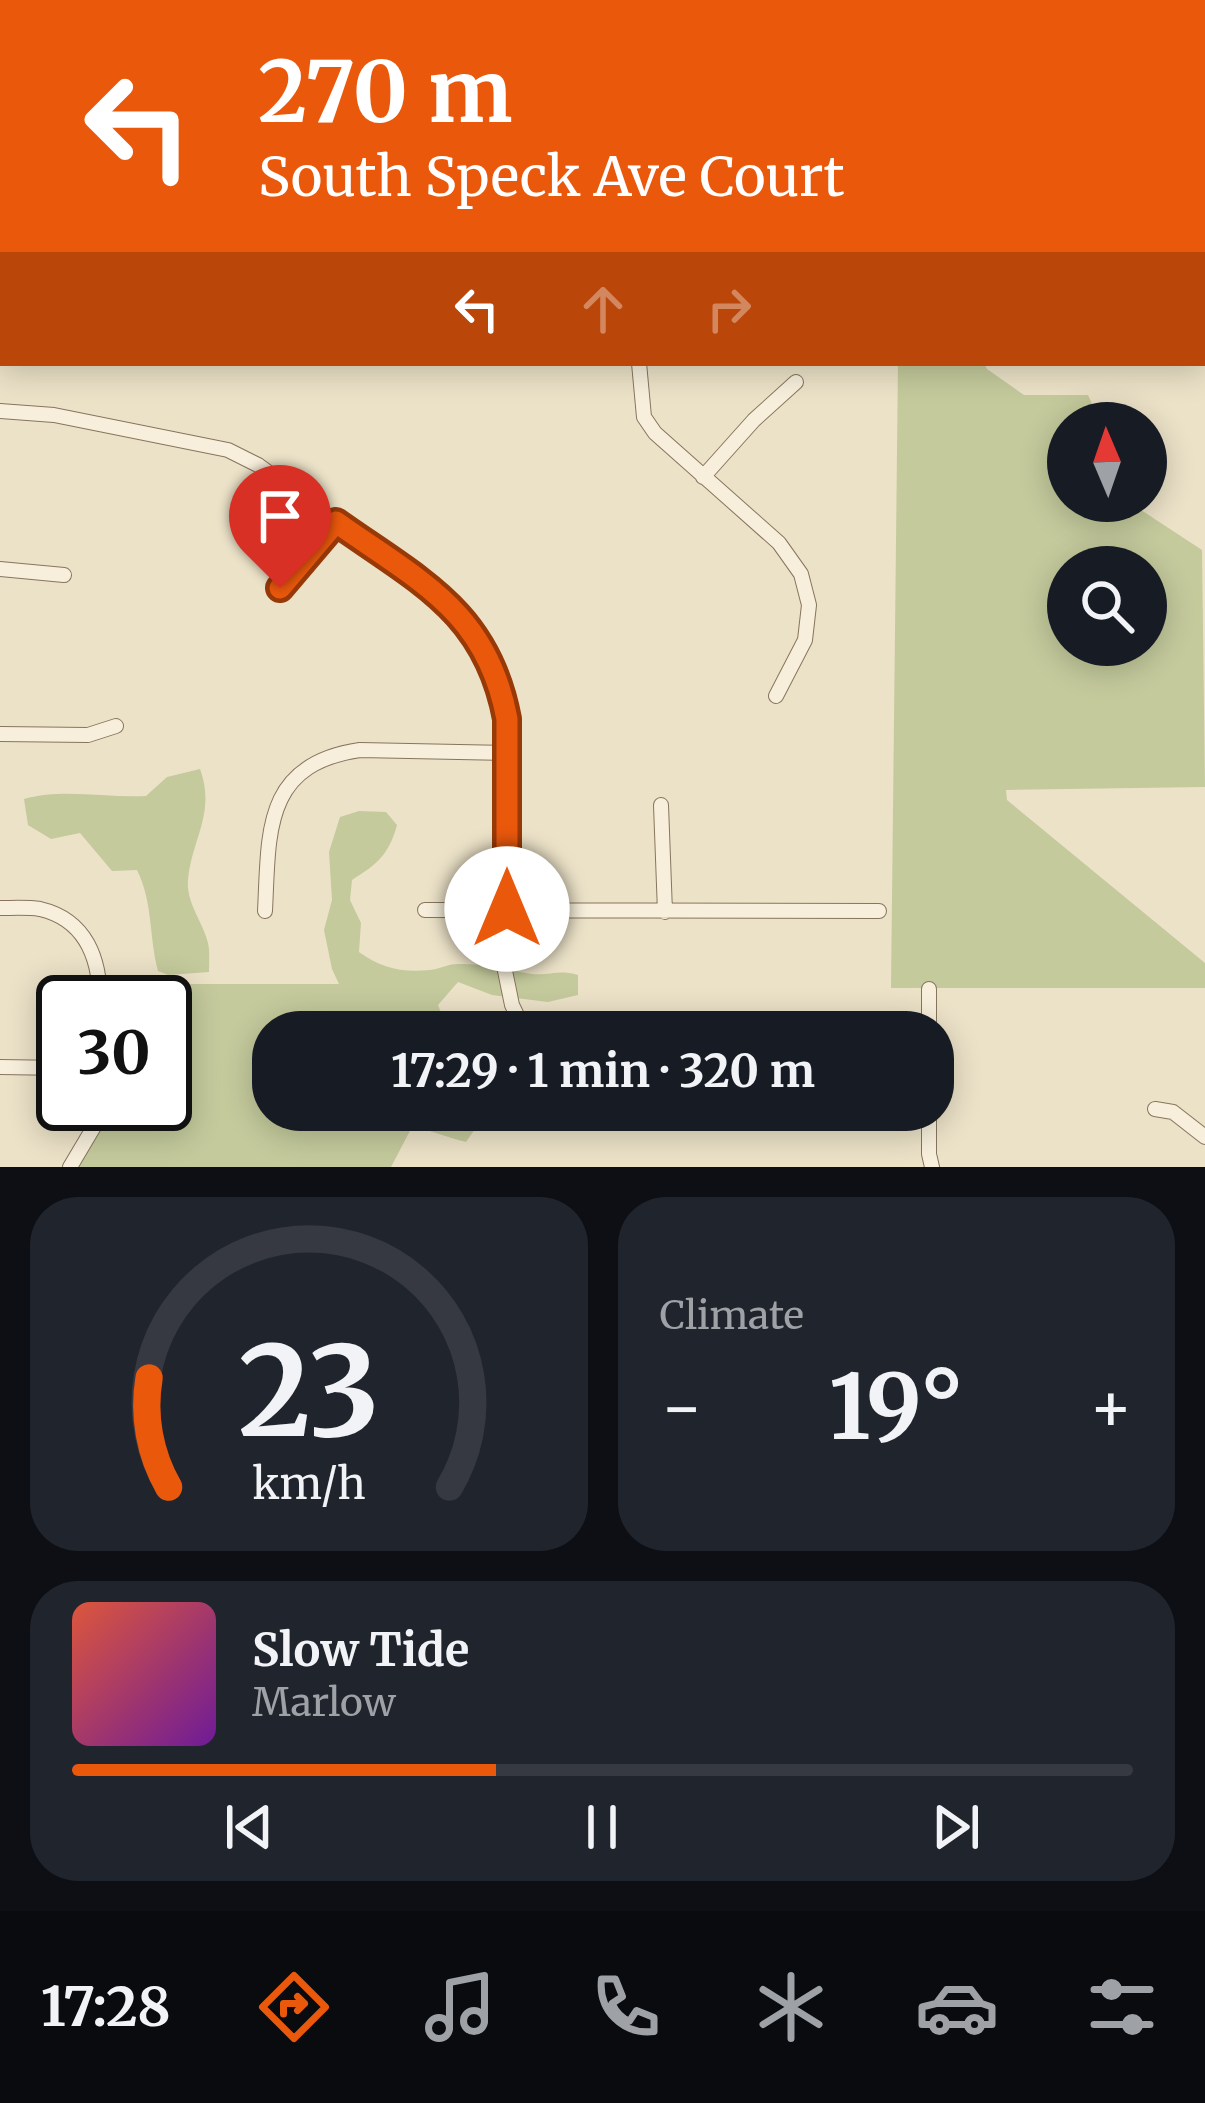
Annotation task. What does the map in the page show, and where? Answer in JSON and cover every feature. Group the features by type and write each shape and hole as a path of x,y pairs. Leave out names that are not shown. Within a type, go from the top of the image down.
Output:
{"street":[{"path":"639,366 644,417 655,434 779,543 801,574 809,605 805,640 776,696"},
{"path":"703,477 796,382"},
{"path":"0,411 54,415 228,450 258,465 440,597 474,633 490,660 507,719 504,966 515,1011"},
{"path":"280,588 336,522"},
{"path":"0,569 64,575"},
{"path":"0,734 88,735 116,726"},
{"path":"265,911 273,814 291,782 313,764 360,751 508,753"},
{"path":"661,805 665,912"},
{"path":"0,908 39,909 65,919 91,946 99,975"},
{"path":"425,910 879,911"},
{"path":"929,988 929,1011"},
{"path":"0,1067 36,1068"},
{"path":"1155,1109 1173,1112 1205,1137"},
{"path":"70,1167 91,1131"},
{"path":"929,1131 932,1167"}],"green space":[{"path":"898,366 986,366 1024,395 1088,395 1091,402 1047,402 1047,522 1159,522 1202,550 1205,787 1006,790 1007,800 1205,963 1205,988 891,988"},
{"path":"200,769 204,785 204,812 188,888 208,943 209,972 168,975 158,971 146,894 137,870 112,871 80,833 51,839 28,825 24,799 69,794 146,796 167,777"},
{"path":"359,811 386,812 397,825 381,858 352,880 350,900 361,923 359,952 401,970 467,964 532,974 571,973 578,975 578,995 548,1002 492,995 458,982 438,1005 440,1011 252,1011 252,1131 410,1131 391,1167 77,1167 94,1131 192,1131 192,984 339,984 324,930 332,900 329,852 340,817"},
{"path":"430,1131 474,1131 466,1142"}],"route":[{"path":"280,588 336,522 440,597 474,633 490,660 507,719 507,909"}]}
